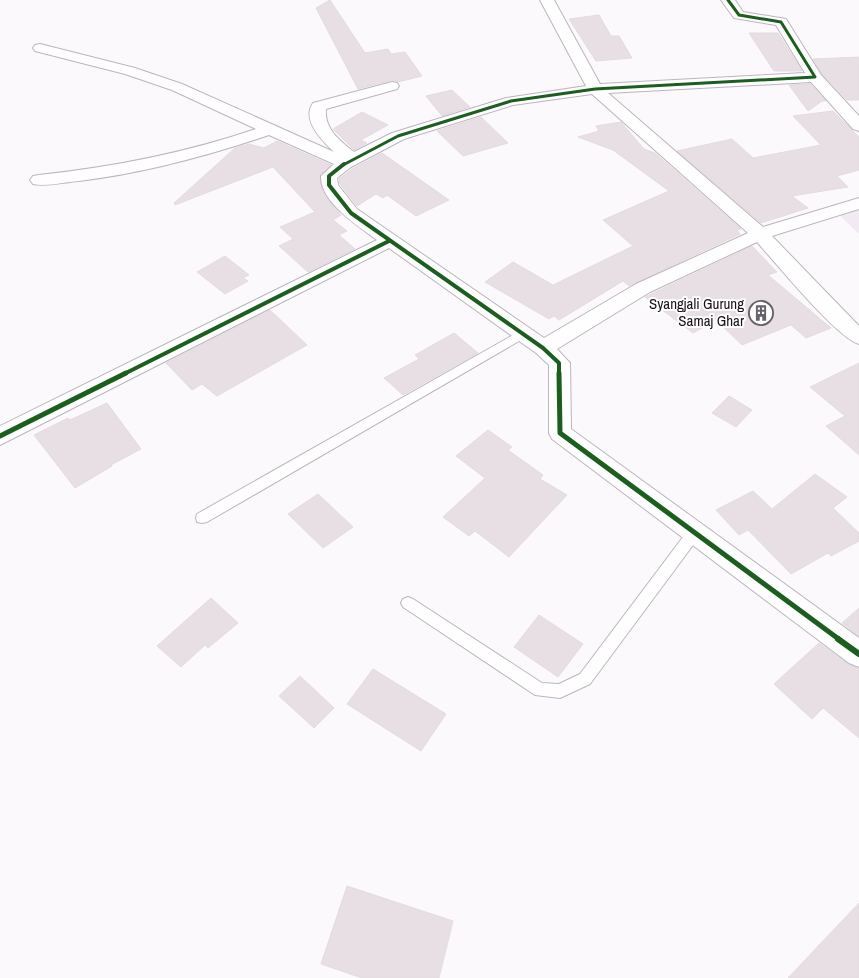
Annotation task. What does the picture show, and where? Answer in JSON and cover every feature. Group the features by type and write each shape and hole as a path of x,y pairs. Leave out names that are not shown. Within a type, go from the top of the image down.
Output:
{"street":[{"path":"547,0 595,89 760,234 836,316 859,337"},
{"path":"728,0 739,14 781,22 815,77 855,118"},
{"path":"40,48 130,71 177,87 270,129 349,161"},
{"path":"815,77 595,89 511,101 398,136 349,161 330,176 329,185 351,213 544,348 559,363 560,433 859,654"},
{"path":"349,161 323,131 316,114 318,106 392,86"},
{"path":"39,180 124,169 240,140 270,129"},
{"path":"544,348 643,288 760,234 859,203"},
{"path":"0,436 389,241"}],"lane":[{"path":"202,518 522,334"},
{"path":"408,604 540,690 560,691 585,679 694,533"}],"shaded area":[{"path":"859,207 859,234 836,212"}],"building":[{"path":"330,0 365,53 388,49 391,54 405,52 422,76 398,82 392,80 358,89 316,8"},
{"path":"599,15 611,36 619,36 632,58 596,61 569,19"},
{"path":"749,33 778,33 802,71 774,71"},
{"path":"859,57 859,100 847,100 822,74 813,59"},
{"path":"810,84 826,101 822,101 808,111 789,85"},
{"path":"452,90 470,107 442,116 426,96"},
{"path":"833,111 859,137 859,170 837,176 848,187 792,196 808,208 761,223 677,151 732,139 753,158 821,145 793,116"},
{"path":"362,112 388,125 361,140 367,143 354,150 333,129"},
{"path":"481,117 508,143 463,156 437,131"},
{"path":"621,122 644,149 655,153 741,229 737,230 740,234 629,286 623,281 559,320 554,316 549,319 485,282 513,262 553,285 633,246 603,220 669,191 613,150 578,137 599,131 596,126"},
{"path":"277,141 331,165 320,175 321,186 325,196 341,215 333,220 347,231 339,235 355,249 308,272 279,246 293,239 280,227 315,212 273,167 175,205 174,203 235,148 249,144 264,148"},
{"path":"382,153 449,200 416,216 387,195 383,198 376,194 357,206 340,184 339,179 352,169"},
{"path":"752,246 777,272 768,275 831,328 806,338 791,325 742,345 716,320 693,333 645,297"},
{"path":"225,256 249,275 243,278 248,281 225,294 197,272"},
{"path":"270,310 307,345 217,396 202,384 192,390 166,363"},
{"path":"454,333 478,353 403,395 384,378 419,359 415,355"},
{"path":"859,363 859,455 826,426 845,416 810,387"},
{"path":"729,396 752,410 736,427 712,413"},
{"path":"107,403 141,449 75,488 34,435 68,418 70,420"},
{"path":"488,430 512,447 508,450 543,475 540,479 567,495 509,557 475,531 469,536 443,517 485,478 456,456"},
{"path":"815,474 847,497 833,508 859,533 859,541 831,556 828,553 791,574 748,530 739,535 716,510 753,491 772,509"},
{"path":"318,494 353,527 323,548 288,514"},
{"path":"211,598 238,623 208,648 205,645 181,667 157,646"},
{"path":"859,608 859,636 842,623"},
{"path":"539,615 583,644 558,677 514,647"},
{"path":"819,643 848,664 859,669 859,738 823,708 812,719 774,684"},
{"path":"373,669 446,714 421,751 347,704"},
{"path":"300,676 334,708 314,728 279,696"},
{"path":"347,886 453,921 439,978 362,978 321,964"},
{"path":"859,903 859,978 788,978 821,943"}],"cycle path":[{"path":"728,0 739,15 781,22 815,77 595,89 511,101 398,136 345,163 329,176 329,185 351,213 543,348 559,363 560,433 859,654"},
{"path":"0,436 389,241"}],"place":[{"name":"Syangjali Gurung Samaj Ghar","path":"761,313"}]}
